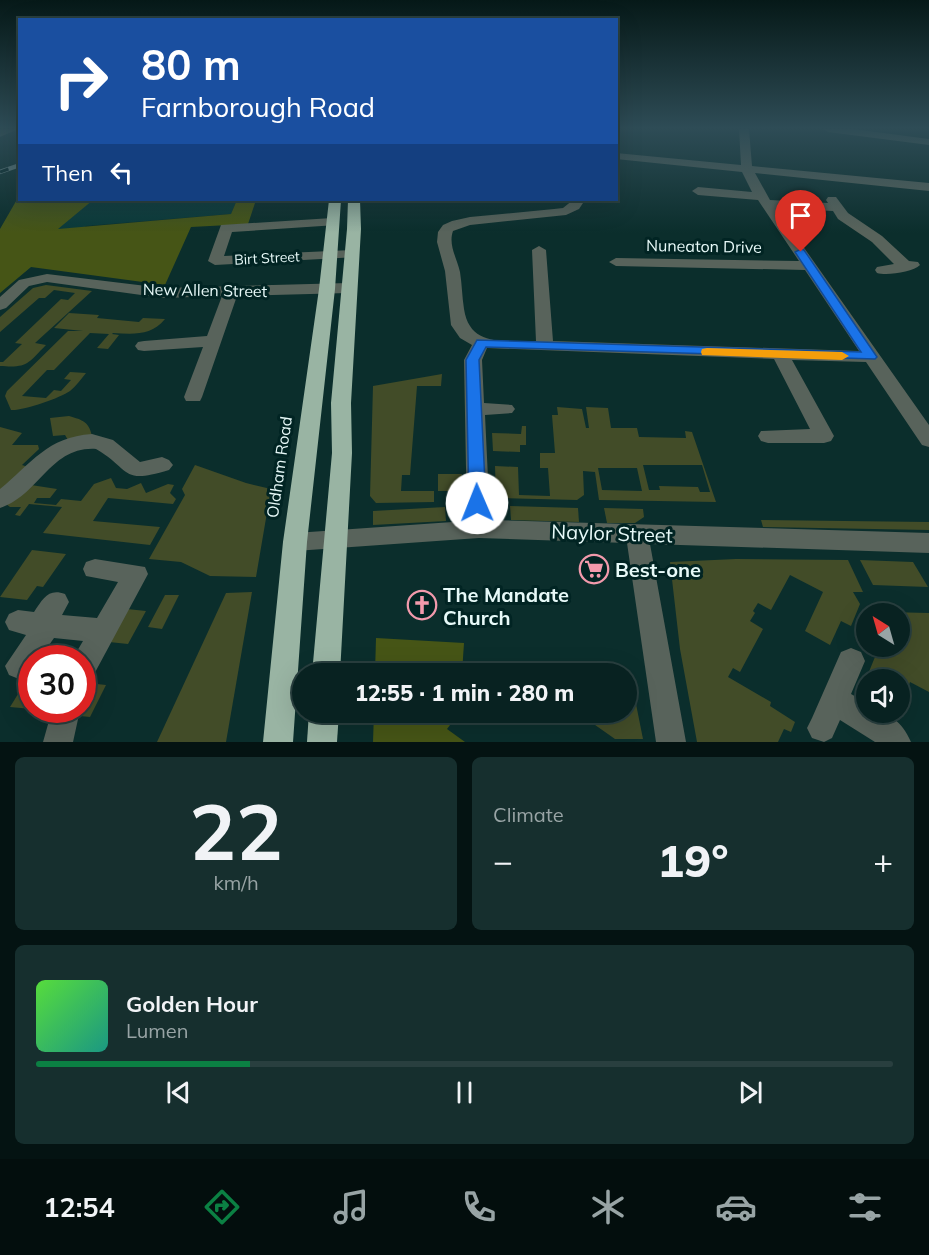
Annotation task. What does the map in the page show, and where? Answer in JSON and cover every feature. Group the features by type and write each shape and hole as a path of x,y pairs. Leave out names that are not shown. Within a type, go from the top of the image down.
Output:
{"highway":[{"name":"Oldham Road","path":"278,742 295,542 327,289 335,201"},
{"path":"327,663 342,453 341,403 354,201"},
{"path":"322,742 323,723"}],"street":[{"path":"693,164 929,187"},
{"path":"747,164 753,183 929,440"},
{"path":"704,203 698,191 765,201 834,203 843,216 910,265 882,270"},
{"path":"578,201 566,211 461,223 449,227 444,232 461,329 468,338 482,342 545,347 870,357"},
{"name":"Birt Street","path":"332,222 226,228 215,261 352,254"},
{"path":"539,250 545,347"},
{"name":"Nuneaton Drive","path":"616,262 633,271 811,266"},
{"name":"New Allen Street","path":"0,305 24,283 47,278 163,293 348,288"},
{"path":"193,397 231,292"},
{"path":"144,346 212,340"},
{"path":"479,529 476,409 472,360 482,342"},
{"path":"768,436 824,436 780,354"},
{"path":"476,409 505,409"},
{"path":"0,500 25,480 53,452 83,442 106,444 134,469 148,470 162,465"},
{"name":"Naylor Street","path":"295,542 479,529 929,543"},
{"path":"637,534 671,742"},
{"path":"95,568 136,574 95,645"},
{"path":"29,645 41,618 102,631"},
{"path":"822,728 851,661"},
{"path":"835,699 883,729 896,742"},
{"path":"58,742 63,723"}],"shaded area":[{"path":"18,200 237,201 231,214 86,226 10,283 0,229"}],"green space":[{"path":"18,198 18,201 92,201 58,229 231,214 237,201 256,201 248,224 191,227 165,285 31,267 0,293 0,229"},
{"path":"46,285 92,291 35,343 46,345 30,361 16,366 0,366 0,362 3,362 22,344 15,343 61,299 68,300 75,293 54,290 45,298 39,298 0,332 0,317 33,288"},
{"path":"69,313 99,315 97,318 139,322 143,318 165,319 160,325 148,331 113,333 119,335 108,349 97,348 109,334 90,333 54,370 47,370 22,396 46,398 54,390 61,391 71,380 64,379 70,372 86,373 72,389 41,404 11,410 5,396 7,391 68,331 83,331 54,328"},
{"path":"442,374 441,386 417,386 410,475 402,475 401,491 434,491 434,502 376,503 370,496 373,386"},
{"path":"557,407 582,409 586,428 589,428 586,407 608,408 611,428 637,428 639,437 686,438 685,431 692,432 716,502 599,500 595,472 583,471 584,495 577,500 496,498 495,466 518,467 519,495 550,496 548,468 540,468 540,453 555,453 552,415 558,415","holes":["643,465 702,465 710,492 700,492 698,487 659,486 660,490 649,490","598,468 637,468 642,491 602,490"]},
{"path":"69,416 85,422 92,436 68,440 65,435 53,436 50,418"},
{"path":"522,426 526,426 526,445 520,445 520,452 493,451 492,433 521,434"},
{"path":"0,427 22,433 12,445 38,445 39,449 22,465 28,467 0,493"},
{"path":"195,465 246,483 271,489 256,577 210,576 181,562 149,559 185,495 182,489"},
{"path":"438,474 462,474 461,491 438,491"},
{"path":"111,478 116,488 127,489 141,483 146,493 168,484 174,485 170,493 176,499 173,504 108,498 93,521 160,527 150,545 43,533 62,507 29,504 20,516 15,515 21,507 10,507 6,504 31,485 57,489 50,498 37,498 34,503 56,505 61,499 81,501 94,484"},
{"path":"510,506 578,508 579,522 511,520"},
{"path":"445,507 446,521 373,525 373,511"},
{"path":"604,508 643,509 644,517 635,523 607,523"},
{"path":"761,520 929,522 929,530 763,527"},
{"path":"32,550 66,554 43,587 37,586 27,600 0,597"},
{"path":"736,559 848,560 863,592 853,592 859,603 856,603 856,614 851,626 841,621 830,645 805,631 823,592 790,575 771,610 758,603 753,611 755,613 750,621 763,629 740,672 733,668 728,677 771,702 770,706 795,722 791,732 784,729 778,742 697,742 680,649 670,562"},
{"path":"860,560 913,562 928,587 873,585"},
{"path":"252,592 226,742 157,742 226,593"},
{"path":"165,595 179,595 162,629 148,627"},
{"path":"127,609 146,611 128,644 109,642"},
{"path":"910,613 929,613 929,692 910,682 910,669 870,669 875,657 910,657"},
{"path":"376,638 464,643 463,663 375,663"},
{"path":"96,684 106,685 96,705"},
{"path":"18,694 18,708 10,707"},
{"path":"637,709 643,739 615,739 592,723 637,723"},
{"path":"374,723 452,723 447,729 465,742 373,742"}],"railway":[{"path":"0,172 18,166"}],"slow traffic":[{"path":"707,352 842,356"}],"place":[{"name":"Best-one","path":"594,569"},
{"name":"The Mandate Church","path":"422,605"}],"route":[{"path":"477,503 476,409 472,360 482,342 504,345 870,357 801,252"}]}
